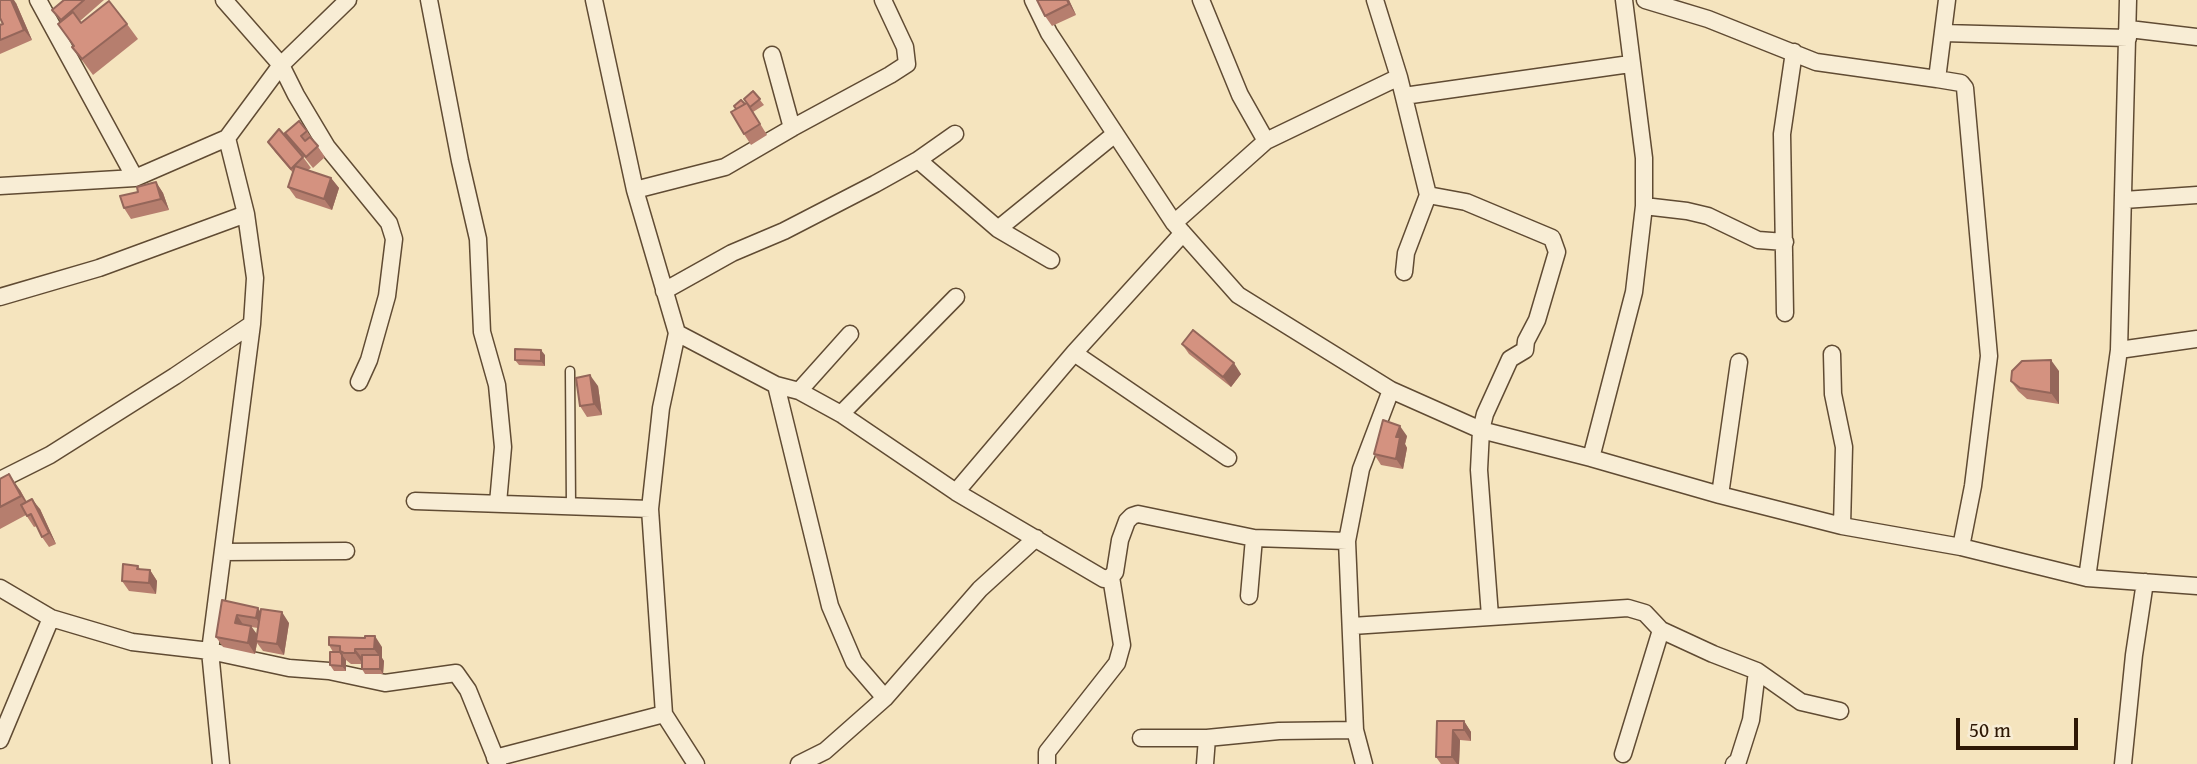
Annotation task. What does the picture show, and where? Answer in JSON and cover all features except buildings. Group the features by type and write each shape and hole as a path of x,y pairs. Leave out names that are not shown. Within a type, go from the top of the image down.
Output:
{"street":[{"path":"38,0 135,178"},
{"path":"224,0 281,65 327,147 389,223 394,239 387,296 369,360 359,382"},
{"path":"0,186 135,178 228,138 281,65 348,0"},
{"path":"429,0 478,239 482,332 497,385 503,447 498,503"},
{"path":"594,0 635,190 677,333 661,408 650,509 664,714 696,764"},
{"path":"635,190 725,167 907,64 905,47 883,0"},
{"path":"1033,0 1049,33 1178,228 1238,295 1391,390 1481,430 1842,526 1961,547 2087,578 2197,586"},
{"path":"1201,0 1240,95 1266,141"},
{"path":"1375,0 1399,77 1428,195 1406,253 1404,272"},
{"path":"1591,458 1634,292 1644,206 1644,158 1623,0"},
{"path":"1645,0 1708,19 1815,62 1961,83 1965,88 1989,356 1973,485 1961,547"},
{"path":"1937,79 1947,0"},
{"path":"2087,578 2119,349 2128,0"},
{"path":"1943,33 2197,37"},
{"path":"1785,313 1782,134 1794,52"},
{"path":"772,55 792,128"},
{"path":"1404,96 1630,64"},
{"path":"956,492 1178,228 1266,141 1399,77"},
{"path":"664,291 732,253 784,231 918,160 955,134"},
{"path":"998,229 1115,134"},
{"path":"221,764 210,651 252,324 255,278 246,214 228,138"},
{"path":"918,160 998,229 1051,260"},
{"path":"1428,195 1466,202 1552,238 1556,245 1557,252 1537,320 1526,341 1525,350 1510,359 1485,414 1481,430 1479,470 1490,616"},
{"path":"2124,200 2197,195"},
{"path":"1644,206 1708,216 1758,240 1785,242"},
{"path":"0,297 99,268 246,214"},
{"path":"841,414 956,297"},
{"path":"0,480 50,455 252,324"},
{"path":"677,333 776,385 799,391 841,414 956,492 1104,579 1115,572 1120,540 1127,521 1138,514 1254,538 1347,541"},
{"path":"799,391 850,334"},
{"path":"2119,349 2197,339"},
{"path":"1074,353 1228,458"},
{"path":"1832,354 1833,394 1844,447 1842,526"},
{"path":"1720,495 1739,362"},
{"path":"776,385 830,606 854,662 885,698"},
{"path":"1364,764 1355,730 1347,541 1361,469 1391,390"},
{"path":"415,501 650,509"},
{"path":"799,764 828,757 885,698 980,589 1036,538"},
{"path":"1249,596 1254,538"},
{"path":"223,552 346,551"},
{"path":"1047,764 1047,752 1117,663 1122,645 1111,577"},
{"path":"2123,764 2134,655 2146,582"},
{"path":"0,588 51,618 132,642 210,651 289,668 330,671 385,683 456,673 468,690 496,761 664,714"},
{"path":"1352,626 1628,608 1645,613 1661,630 1757,671 1801,702 1840,711"},
{"path":"0,740 51,618"},
{"path":"1623,754 1661,630"},
{"path":"1734,764 1738,761 1751,720 1757,671"},
{"path":"1141,738 1207,738 1279,732 1355,730"},
{"path":"1205,764 1207,738"}],"lane":[{"path":"570,371 571,506"}]}
